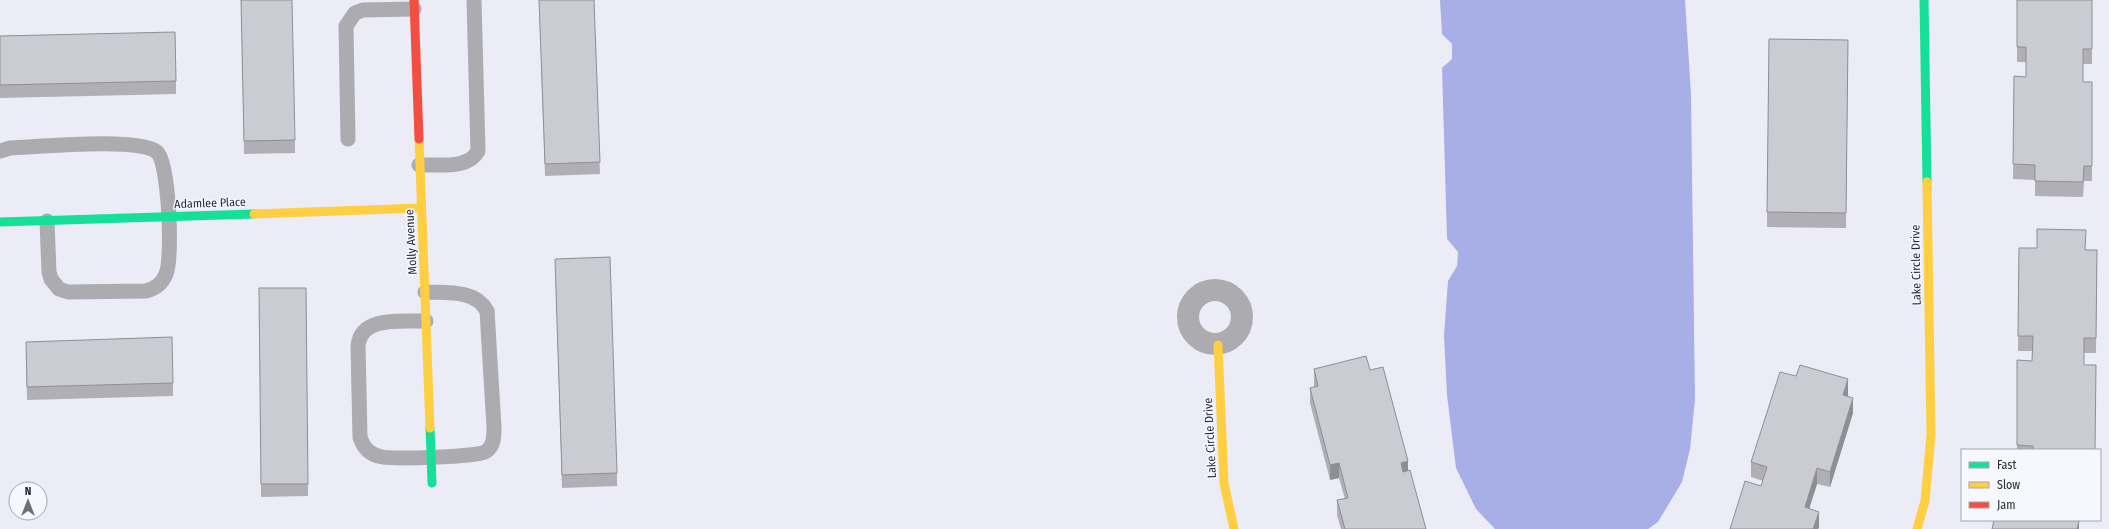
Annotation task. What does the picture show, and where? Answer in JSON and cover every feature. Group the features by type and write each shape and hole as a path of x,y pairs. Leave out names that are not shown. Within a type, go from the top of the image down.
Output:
{"street":[{"name":"Lake Circle Drive","path":"1917,529 1925,501 1930,435 1924,0"},
{"name":"Molly Avenue","path":"414,4 432,483"},
{"name":"Adamlee Place","path":"0,222 421,208"},
{"name":"Lake Circle Drive","path":"1218,345 1224,482 1234,529"}],"lane":[{"path":"419,164 464,163 475,157 478,151 474,0"},
{"path":"348,139 346,26 355,13 363,10 414,4"},
{"path":"0,151 10,148 106,144 139,146 149,148 157,153 162,159 167,188 167,273 160,284 146,291 68,292 59,289 50,279 47,221"},
{"path":"425,292 465,294 480,301 487,311 494,427 493,442 485,452 471,456 431,456 396,459 377,456 365,448 360,437 358,346 360,334 366,328 374,324 390,322 426,322"}],"water":[{"path":"1440,0 1685,0 1691,95 1695,399 1690,449 1682,482 1658,522 1648,529 1495,529 1476,509 1456,468 1447,395 1444,335 1448,281 1457,266 1458,252 1447,239 1442,68 1452,59 1452,44 1442,34"}],"building":[{"path":"241,0 292,0 295,140 244,141"},
{"path":"539,0 594,0 600,162 545,164"},
{"path":"2017,0 2092,0 2092,49 2083,49 2083,82 2092,82 2092,166 2084,166 2083,182 2035,181 2035,165 2013,164 2014,76 2026,77 2026,47 2017,47"},
{"path":"175,32 176,81 0,85 0,36"},
{"path":"1769,39 1848,40 1846,213 1767,212"},
{"path":"2037,229 2086,230 2085,250 2097,250 2096,338 2084,338 2084,365 2096,365 2095,449 2033,449 2033,446 2017,445 2017,360 2032,361 2033,336 2018,336 2019,248 2037,248"},
{"path":"610,257 617,473 562,475 555,259"},
{"path":"259,288 306,288 308,484 261,484"},
{"path":"172,337 173,383 27,387 26,342"},
{"path":"1366,356 1370,370 1383,367 1408,461 1401,463 1403,472 1410,470 1426,529 1345,529 1337,500 1348,498 1339,463 1330,465 1310,388 1318,386 1314,369"},
{"path":"1800,365 1848,379 1843,395 1853,398 1830,472 1817,468 1805,507 1819,512 1813,529 1730,529 1745,481 1761,486 1767,467 1751,462 1780,372 1796,376"},
{"path":"1994,521 2079,521 2077,529 1992,529"}],"traffic: fast":[{"path":"1924,0 1927,182"},
{"path":"0,222 254,214"},
{"path":"430,428 432,483"}],"traffic: slow":[{"path":"419,139 430,428"},
{"path":"1917,529 1925,501 1931,435 1927,182"},
{"path":"254,214 421,208"},
{"path":"1218,345 1224,483 1234,529"}],"traffic: jam":[{"path":"414,0 419,139"}]}
